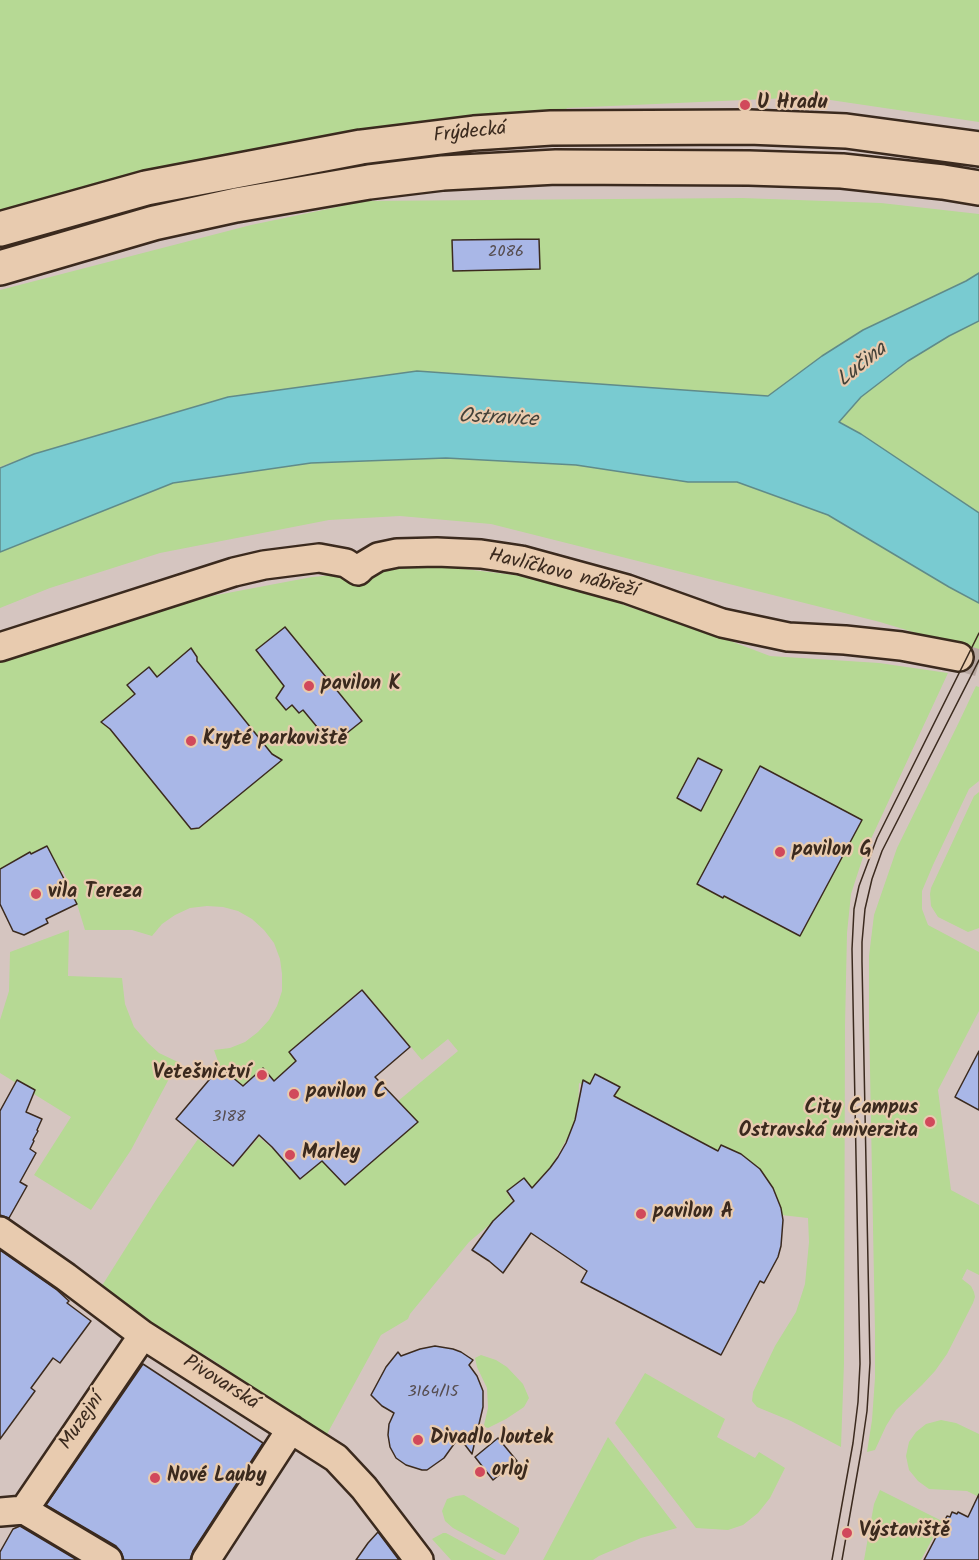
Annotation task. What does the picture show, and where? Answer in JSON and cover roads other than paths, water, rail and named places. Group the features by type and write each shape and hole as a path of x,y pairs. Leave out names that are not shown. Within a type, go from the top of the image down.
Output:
{"main road":[{"name":"Frýdecká","path":"0,229 146,188 361,147 474,133 551,128 748,127 846,131 965,146"},
{"name":"Frýdecká","path":"0,268 154,224 236,205 369,182 443,173 556,167 749,168 842,171 979,188"}],"street":[{"name":"Havlíčkovo nábřeží","path":"0,647 234,572 264,565 319,558 346,563 358,571 378,557 397,553 437,552 481,554 521,560 627,589 722,623 788,637 901,646 959,657"},
{"name":"Pivovarská","path":"0,1231 143,1335 336,1458 364,1488 419,1560"},
{"name":"Muzejní","path":"12,1511 143,1335"},
{"path":"206,1560 291,1429"},
{"path":"12,1511 108,1560"}],"water":[{"path":"979,273 979,321 908,361 861,397 839,422 861,434 979,513 979,603 828,515 737,482 688,482 576,465 446,458 311,463 173,483 0,552 0,468 34,454 228,397 417,371 768,396 822,356 863,330"}],"tunnel":[{"path":"959,657 979,663"}],"tram line":[{"path":"832,1560 853,1443 860,1364 852,949 854,909 859,886 877,838 979,633"},
{"path":"842,1560 867,1411 870,1363 862,962 865,909 882,851 979,660"}],"place":[{"name":"U Hradu","path":"745,105"},
{"name":"pavilon K","path":"309,686"},
{"name":"Kryté parkoviště","path":"191,741"},
{"name":"pavilon G","path":"780,852"},
{"name":"vila Tereza","path":"36,894"},
{"name":"Vetešnictví","path":"262,1075"},
{"name":"pavilon C","path":"294,1094"},
{"name":"City Campus Ostravská univerzita","path":"930,1122"},
{"name":"Marley","path":"290,1155"},
{"name":"pavilon A","path":"641,1214"},
{"name":"Divadlo loutek","path":"418,1440"},
{"name":"orloj","path":"480,1472"},
{"name":"Nové Lauby","path":"155,1478"},
{"name":"Výstaviště","path":"847,1533"}],"water label":[{"name":"Lučina","path":"863,366"},
{"name":"Ostravice","path":"498,420"}]}
